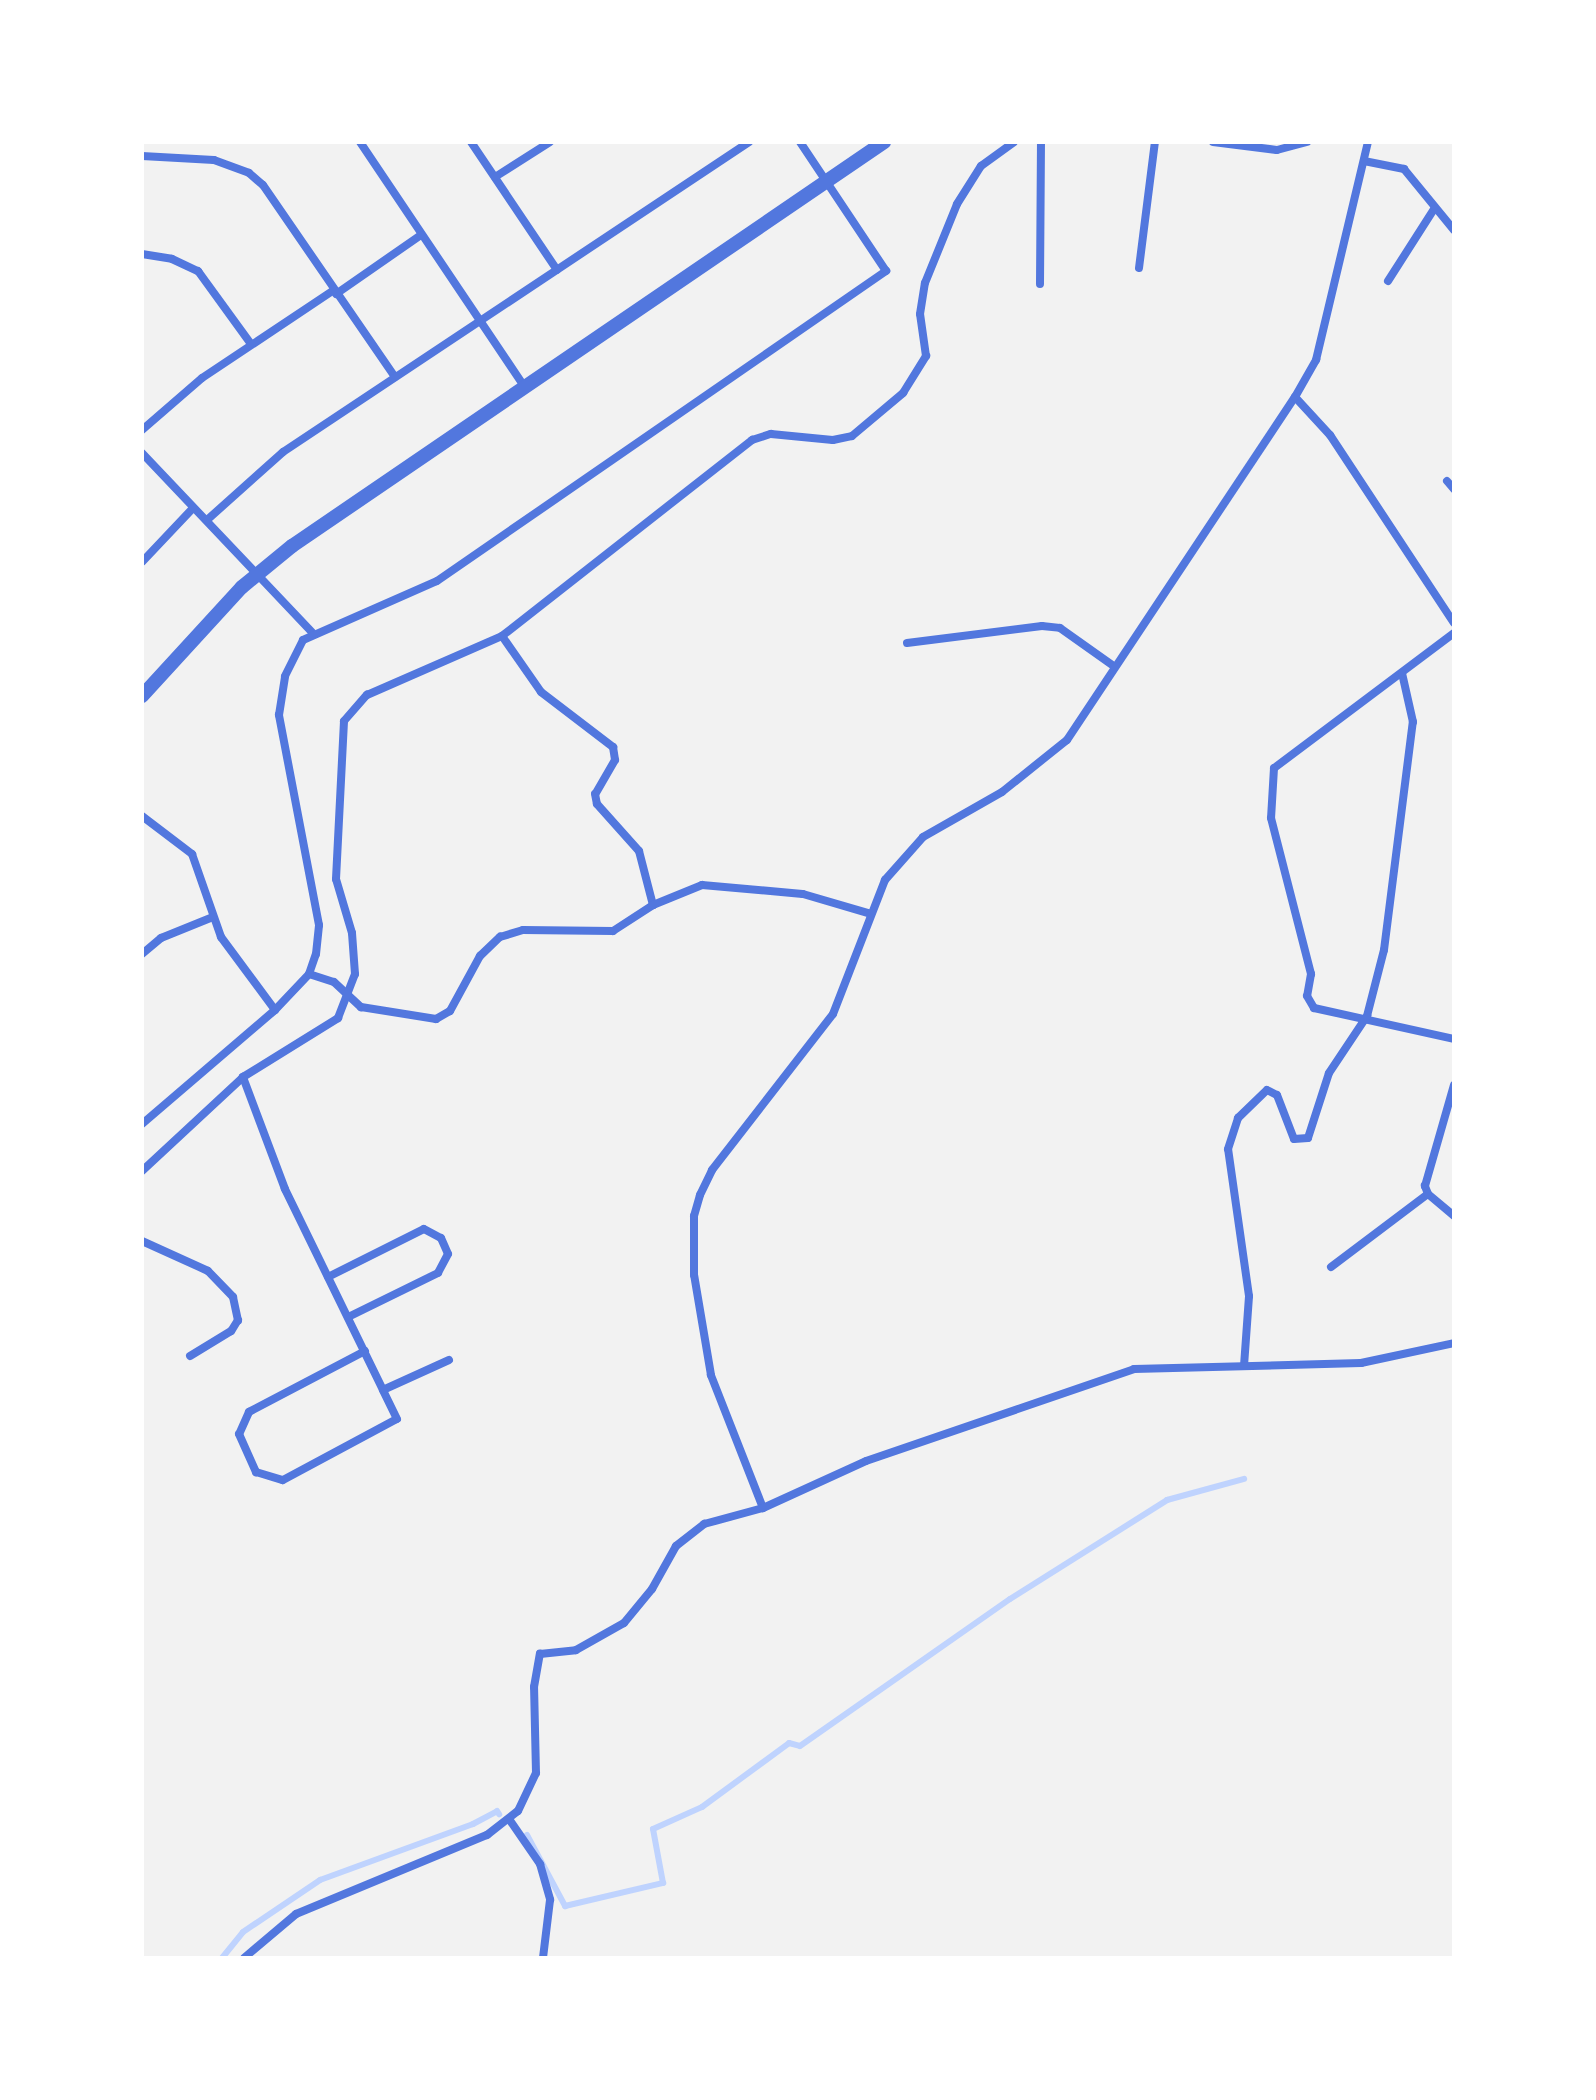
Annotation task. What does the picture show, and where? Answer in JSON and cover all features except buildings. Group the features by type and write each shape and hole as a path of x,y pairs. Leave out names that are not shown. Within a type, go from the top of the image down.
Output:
{"street":[{"path":"360,142 525,388"},
{"path":"471,142 557,270"},
{"path":"495,177 550,142"},
{"path":"207,520 259,469 749,142"},
{"path":"142,1124 275,1010 309,974 319,925 279,715 291,660 312,632 386,607 437,581 886,271 800,142"},
{"path":"142,696 260,572 525,388 828,184 884,142"},
{"path":"142,1171 243,1077 327,1027 349,997 356,953 336,879 344,721 367,695 502,636 752,440 771,434 833,440 852,436 903,393 926,356 920,314 925,283 957,204 981,166 1014,142"},
{"path":"1040,284 1041,142"},
{"path":"1139,268 1155,142"},
{"path":"1213,142 1277,150 1307,142"},
{"path":"763,1508 711,1375 694,1275 694,1216 712,1170 833,1014 850,980 868,913 885,880 923,837 1002,792 1067,740 1295,397 1316,360 1368,142"},
{"path":"142,156 214,160 249,173 274,199 395,377"},
{"path":"1364,161 1404,169 1454,230"},
{"path":"1388,281 1434,209"},
{"path":"142,430 251,344 421,235"},
{"path":"142,254 198,271 251,344"},
{"path":"1295,397 1330,435 1454,623"},
{"path":"142,453 193,508 260,572 312,632"},
{"path":"1447,481 1454,489"},
{"path":"142,562 193,508"},
{"path":"907,643 1042,626 1060,628 1115,667"},
{"path":"1454,633 1274,768 1271,818 1311,974 1307,996 1314,1008 1367,1016 1454,1039"},
{"path":"502,636 541,692 613,747 615,760 595,794 597,804 639,851 653,905"},
{"path":"1244,1366 1249,1296 1228,1149 1238,1118 1261,1092 1274,1091 1294,1139 1308,1138 1329,1073 1367,1016 1384,950 1413,722 1402,673"},
{"path":"142,816 192,854 213,917 230,951 275,1010"},
{"path":"309,974 334,982 361,1007 436,1019 450,1011 480,956 500,937 523,930 613,931 653,905 702,885 740,885 803,894 868,913"},
{"path":"142,954 161,938 213,917"},
{"path":"243,1077 285,1189 365,1351 397,1419 283,1480 256,1472 239,1434 249,1412 365,1351"},
{"path":"1454,1085 1425,1186 1428,1194 1454,1216"},
{"path":"1331,1267 1428,1194"},
{"path":"328,1277 424,1229 441,1238 448,1254 438,1273 348,1317"},
{"path":"142,1241 208,1271 233,1297 238,1320 231,1331 190,1356"},
{"path":"244,1958 296,1914 487,1835 509,1819 536,1773 534,1687 540,1654 576,1650 608,1635 638,1608 676,1546 689,1534 763,1508 825,1477 1111,1375 1153,1366 1361,1363 1454,1343"},
{"path":"383,1390 449,1360"},
{"path":"509,1819 540,1864 550,1900 543,1958"}],"waterway":[{"path":"527,1835 565,1906 663,1883 653,1829 702,1807 789,1743 800,1746 1010,1599 1167,1500 1244,1479"},
{"path":"222,1958 243,1932 320,1880 473,1824 497,1811 499,1814"}]}
